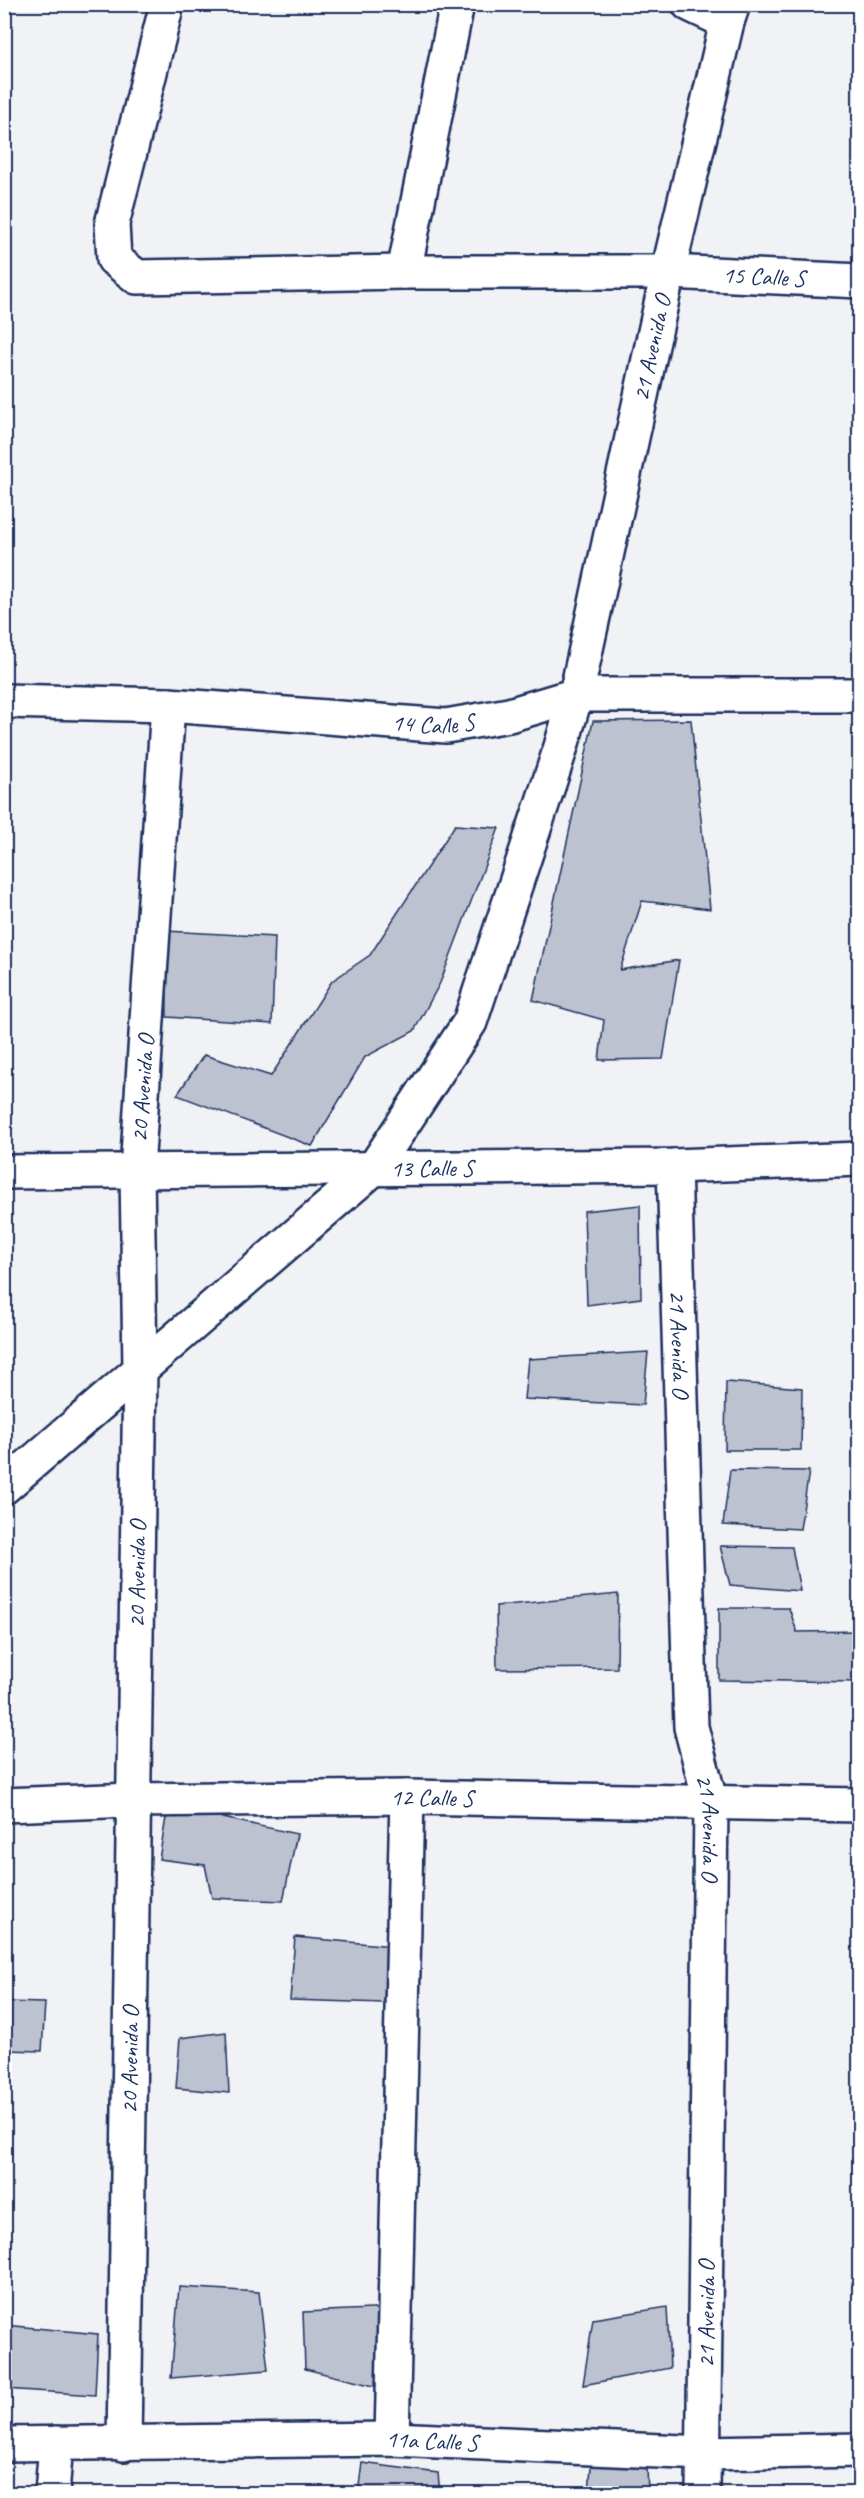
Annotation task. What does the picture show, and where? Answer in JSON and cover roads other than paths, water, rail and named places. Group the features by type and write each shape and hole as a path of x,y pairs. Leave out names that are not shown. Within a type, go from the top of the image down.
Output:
{"street":[{"name":"15 Calle S","path":"166,4 112,224 114,259 137,277 404,272 668,272 860,281"},
{"path":"404,272 457,4"},
{"path":"689,4 730,13"},
{"name":"21 Avenida O","path":"4,1487 374,1168 470,1022 576,695 668,272 730,13"},
{"name":"14 Calle S","path":"4,701 168,705 446,726 509,715 576,695 860,695"},
{"name":"20 Avenida O","path":"124,2444 140,1370 138,1170 168,705"},
{"name":"13 Calle S","path":"4,1172 674,1166 860,1159"},
{"name":"21 Avenida O","path":"674,1166 691,1727 711,1804 703,2493"},
{"path":"392,2439 407,1797"},
{"name":"12 Calle S","path":"4,1805 133,1800 407,1797 860,1805"},
{"name":"11a Calle S","path":"4,2444 392,2439 705,2452 860,2450"},
{"path":"52,2493 56,2443"}]}
